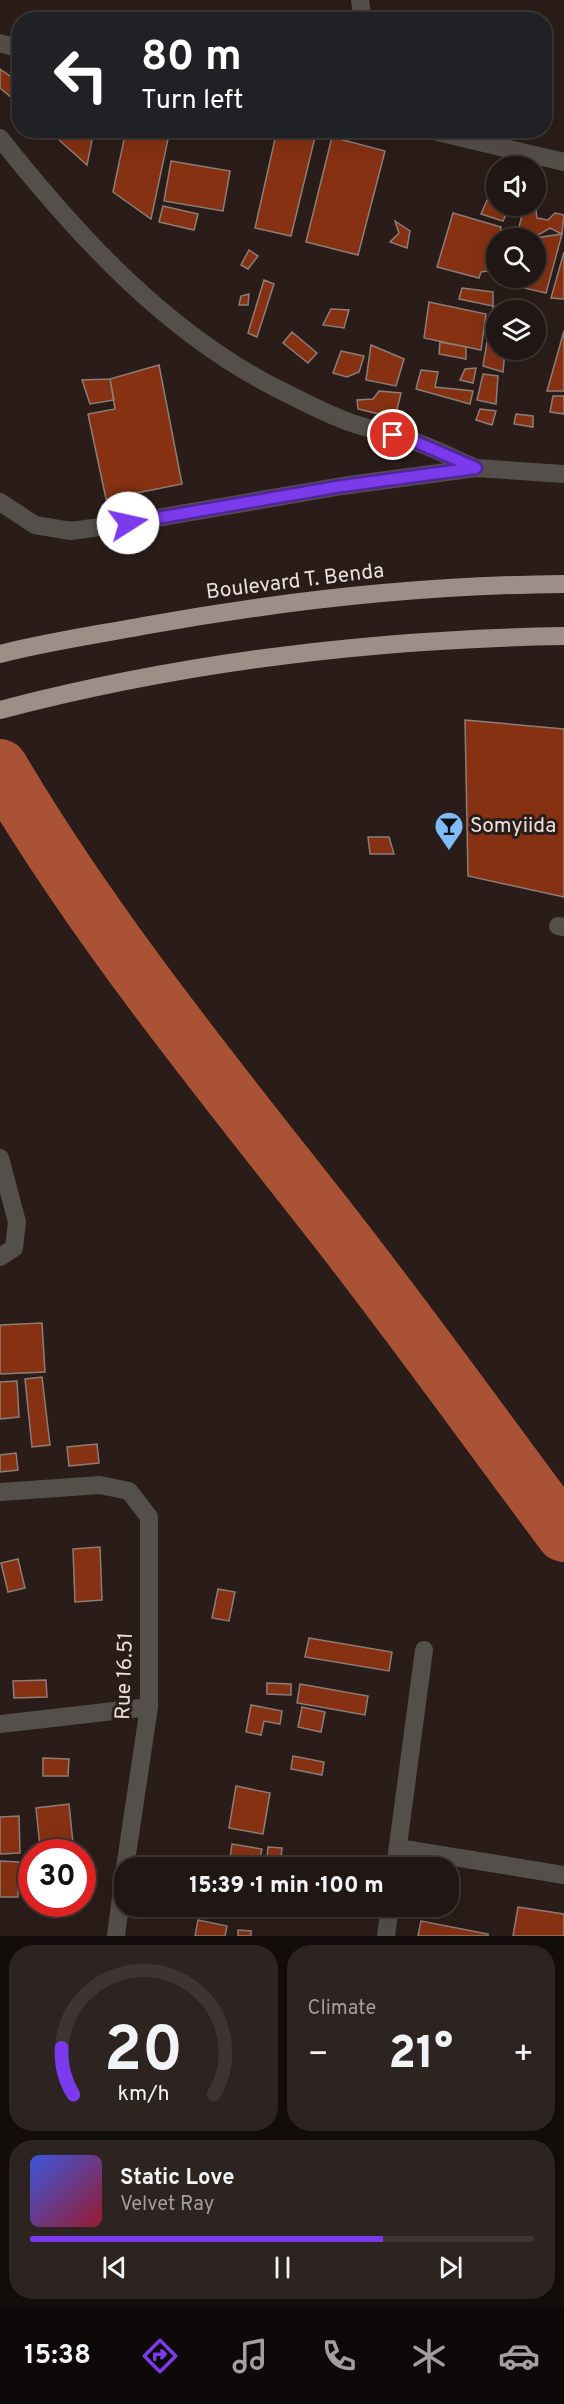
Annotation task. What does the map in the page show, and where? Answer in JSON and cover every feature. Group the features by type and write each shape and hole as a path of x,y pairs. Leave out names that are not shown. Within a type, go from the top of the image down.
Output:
{"highway":[{"name":"Boulevard T. Benda","path":"0,654 33,646 265,606 449,589 564,584"},
{"path":"0,710 52,696 208,667 324,651 443,641 564,636"}],"street":[{"path":"0,138 29,175 109,263 166,314 220,357 288,394 351,423 414,441 476,468"},
{"path":"463,138 564,162"},
{"path":"0,502 36,525 71,531 342,486 476,468 564,474"},
{"path":"0,1158 17,1222 14,1248 0,1257"},
{"name":"Rue 16.51","path":"0,1492 100,1485 129,1491 149,1517 149,1707 127,1857"},
{"path":"397,1857 424,1650"},
{"path":"0,1724 149,1707"},
{"path":"398,1848 564,1875"},
{"path":"116,1936 118,1917"},
{"path":"386,1936 389,1917"}],"building":[{"path":"0,69 12,77 12,98 0,88"},
{"path":"57,138 92,138 87,165"},
{"path":"124,138 168,138 151,219 113,192"},
{"path":"275,138 315,138 291,236 255,228"},
{"path":"332,138 385,151 358,255 306,242"},
{"path":"171,161 230,171 223,211 164,201"},
{"path":"486,202 486,216 481,214"},
{"path":"163,206 198,214 194,230 159,222"},
{"path":"453,213 501,227 486,228 486,271 481,272 479,278 437,267"},
{"path":"555,213 564,215 562,234 550,228 546,230 546,228 519,228 522,216 537,216 537,218 548,220"},
{"path":"487,216 505,216 503,221"},
{"path":"395,221 410,231 407,248 390,242 399,233"},
{"path":"562,234 546,293 524,288 546,288 546,236"},
{"path":"249,250 258,256 248,269 241,265"},
{"path":"564,252 564,299 551,298"},
{"path":"264,280 274,284 257,337 248,333"},
{"path":"462,288 493,292 493,300 486,300 486,305 459,299"},
{"path":"249,294 248,305 239,305 241,296"},
{"path":"429,302 486,314 481,350 424,338"},
{"path":"331,309 349,310 344,328 323,325"},
{"path":"564,331 564,391 547,391"},
{"path":"292,332 317,353 308,363 283,343"},
{"path":"440,342 466,347 466,359 439,354"},
{"path":"371,345 404,359 396,386 366,380"},
{"path":"486,348 486,360 504,360 503,372 483,366"},
{"path":"341,351 364,356 359,372 347,377 333,373"},
{"path":"159,365 182,484 106,499 88,414 115,409 110,379"},
{"path":"476,368 473,383 460,380 465,369"},
{"path":"421,370 438,372 435,387 473,391 470,404 416,389"},
{"path":"483,374 498,376 496,404 477,400"},
{"path":"110,379 114,400 90,404 82,380"},
{"path":"379,391 401,393 395,418 358,409 357,400 373,399"},
{"path":"553,396 564,396 564,414 550,412"},
{"path":"480,409 496,411 492,425 476,420"},
{"path":"516,414 533,416 533,427 514,424"},
{"path":"465,720 564,729 564,897 468,876"},
{"path":"457,822 457,837 440,837 440,823"},
{"path":"368,837 389,837 394,854 370,854"},
{"path":"42,1323 45,1372 0,1374 0,1325"},
{"path":"42,1377 50,1445 32,1447 25,1379"},
{"path":"17,1381 19,1417 0,1419 0,1382"},
{"path":"97,1444 99,1463 69,1466 67,1447"},
{"path":"16,1453 18,1470 0,1472 0,1455"},
{"path":"100,1547 102,1600 75,1602 73,1549"},
{"path":"18,1559 25,1588 8,1592 1,1563"},
{"path":"218,1589 235,1592 229,1621 212,1618"},
{"path":"309,1638 392,1652 389,1671 305,1657"},
{"path":"46,1680 47,1697 14,1698 13,1681"},
{"path":"267,1683 291,1684 291,1695 267,1694"},
{"path":"300,1684 368,1696 365,1715 297,1703"},
{"path":"251,1705 282,1711 280,1724 264,1721 261,1735 246,1732"},
{"path":"302,1707 325,1712 321,1732 298,1727"},
{"path":"293,1756 324,1762 322,1775 291,1769"},
{"path":"43,1758 69,1759 68,1776 43,1776"},
{"path":"236,1786 270,1793 263,1834 229,1828"},
{"path":"69,1804 73,1839 39,1839 36,1808"},
{"path":"19,1816 18,1853 0,1854 0,1817"},
{"path":"232,1844 262,1849 260,1857 230,1857"},
{"path":"268,1847 282,1848 281,1857 267,1857"},
{"path":"0,1861 18,1862 18,1897 0,1897"},
{"path":"518,1907 564,1914 564,1936 513,1936"},
{"path":"198,1920 227,1926 225,1936 195,1936"},
{"path":"421,1921 488,1934 488,1936 418,1936"},
{"path":"238,1930 251,1931 251,1936 238,1936"}],"waterway":[{"path":"0,767 76,886 158,1001 391,1301 564,1534"}],"place":[{"name":"Somyiida","path":"449,852"}],"route":[{"path":"128,523 342,486 476,468 414,441 393,435"}]}
